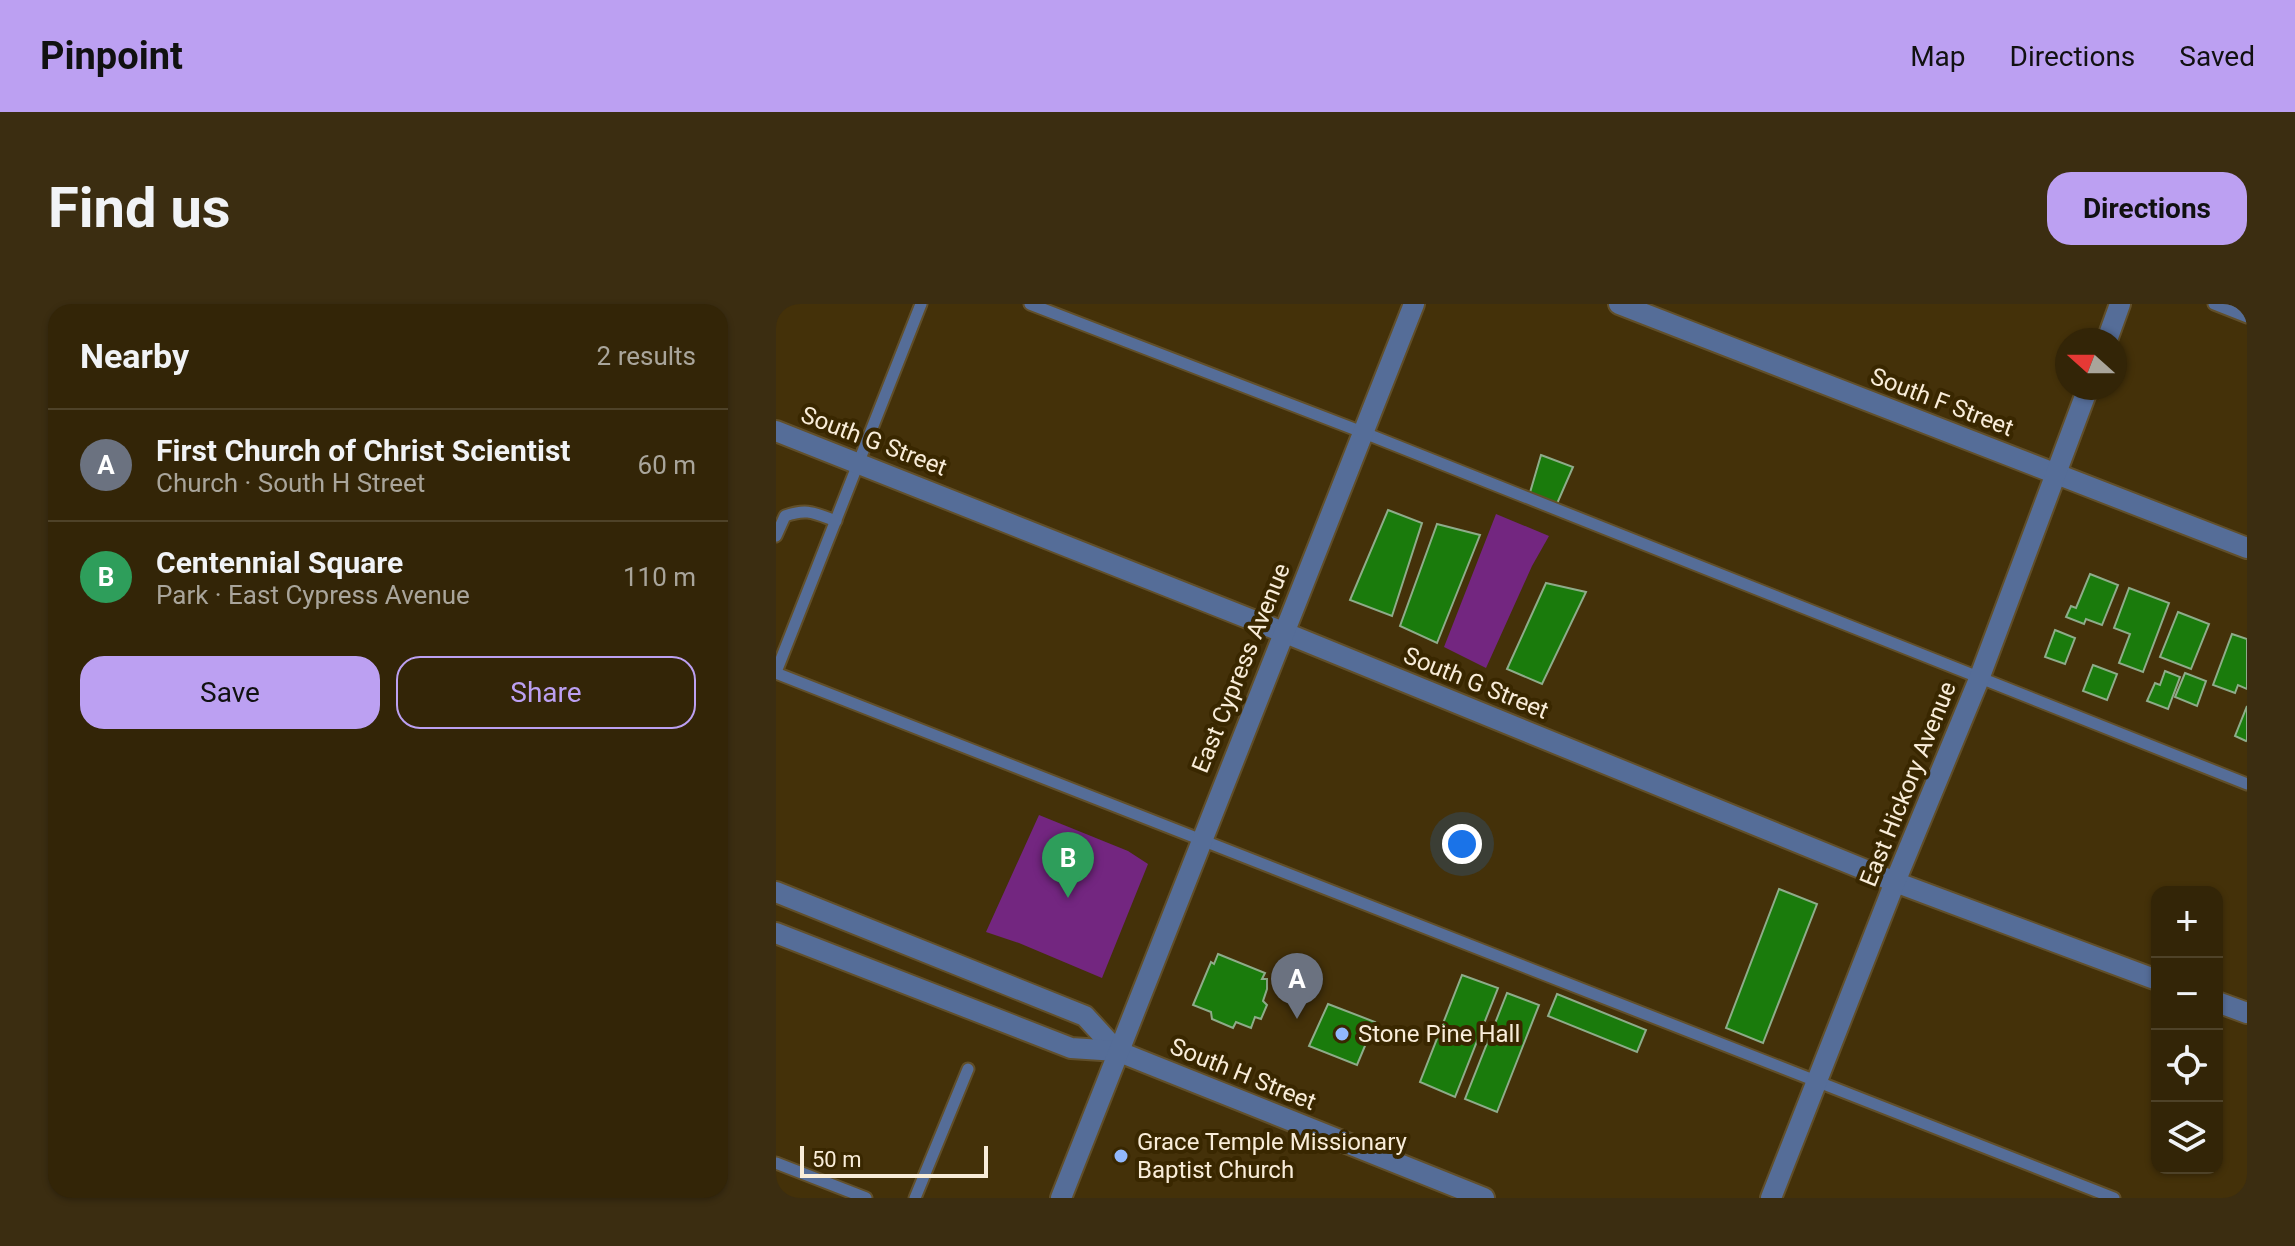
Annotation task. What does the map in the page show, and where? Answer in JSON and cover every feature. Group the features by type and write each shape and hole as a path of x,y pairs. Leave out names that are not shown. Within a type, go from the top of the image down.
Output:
{"street":[{"name":"East Cypress Avenue","path":"1061,1198 1414,304"},
{"name":"South F Street","path":"1619,304 2247,548"},
{"path":"2111,328 2120,304"},
{"name":"East Hickory Avenue","path":"1771,1198 1895,882 1979,679 2084,400"},
{"name":"South G Street","path":"776,431 1283,632 1895,882 2151,978"},
{"name":"South H Street","path":"776,892 1085,1016 1117,1051"},
{"name":"South H Street","path":"776,933 1071,1048 1117,1051 1484,1198"},
{"path":"2223,1004 2247,1013"}],"lane":[{"path":"921,304 776,672 2114,1198"},
{"path":"1030,304 1362,432 2247,784"},
{"path":"2214,304 2247,317"},
{"path":"776,536 785,516 796,512 808,510 836,521"},
{"path":"915,1198 968,1069"},
{"path":"776,1163 866,1198"}],"shaded area":[{"path":"1496,514 1549,536 1532,566 1486,668 1444,647"},
{"path":"1039,815 1128,851 1148,864 1102,978 986,932"}],"building":[{"path":"1541,455 1573,467 1556,506 1529,496"},
{"path":"1388,510 1422,523 1392,616 1350,600"},
{"path":"1437,524 1480,535 1437,643 1400,626"},
{"path":"2090,574 2118,585 2102,625 2086,619 2084,624 2066,617 2071,606 2076,608"},
{"path":"1546,583 1586,592 1542,684 1507,669"},
{"path":"2129,588 2169,603 2143,672 2119,663 2130,634 2114,628"},
{"path":"2178,612 2209,624 2191,669 2160,657"},
{"path":"2055,630 2075,638 2065,664 2045,657"},
{"path":"2232,634 2247,639 2247,689 2238,685 2235,693 2213,685"},
{"path":"2093,665 2117,674 2107,700 2083,691"},
{"path":"2165,671 2180,677 2168,709 2147,701 2155,683 2160,685"},
{"path":"2185,673 2206,681 2197,706 2175,697"},
{"path":"2247,706 2247,740 2246,741 2235,736"},
{"path":"1779,889 1817,904 1763,1043 1726,1028"},
{"path":"1218,954 1265,973 1262,979 1267,979 1267,989 1263,1001 1267,1005 1261,1019 1255,1017 1251,1028 1236,1022 1233,1028 1212,1019 1211,1012 1193,1005 1211,962 1214,964"},
{"path":"1462,975 1498,988 1455,1097 1420,1082"},
{"path":"1507,993 1539,1005 1497,1112 1465,1099"},
{"path":"1557,994 1646,1030 1637,1052 1548,1016"},
{"name":"Stone Pine Hall","path":"1328,1004 1375,1022 1357,1065 1309,1046"}],"place":[{"name":"Centennial Square","path":"1068,898"},
{"name":"First Church of Christ Scientist","path":"1297,1019"},
{"name":"Stone Pine Hall","path":"1342,1034"},
{"name":"Grace Temple Missionary Baptist Church","path":"1121,1156"}]}
